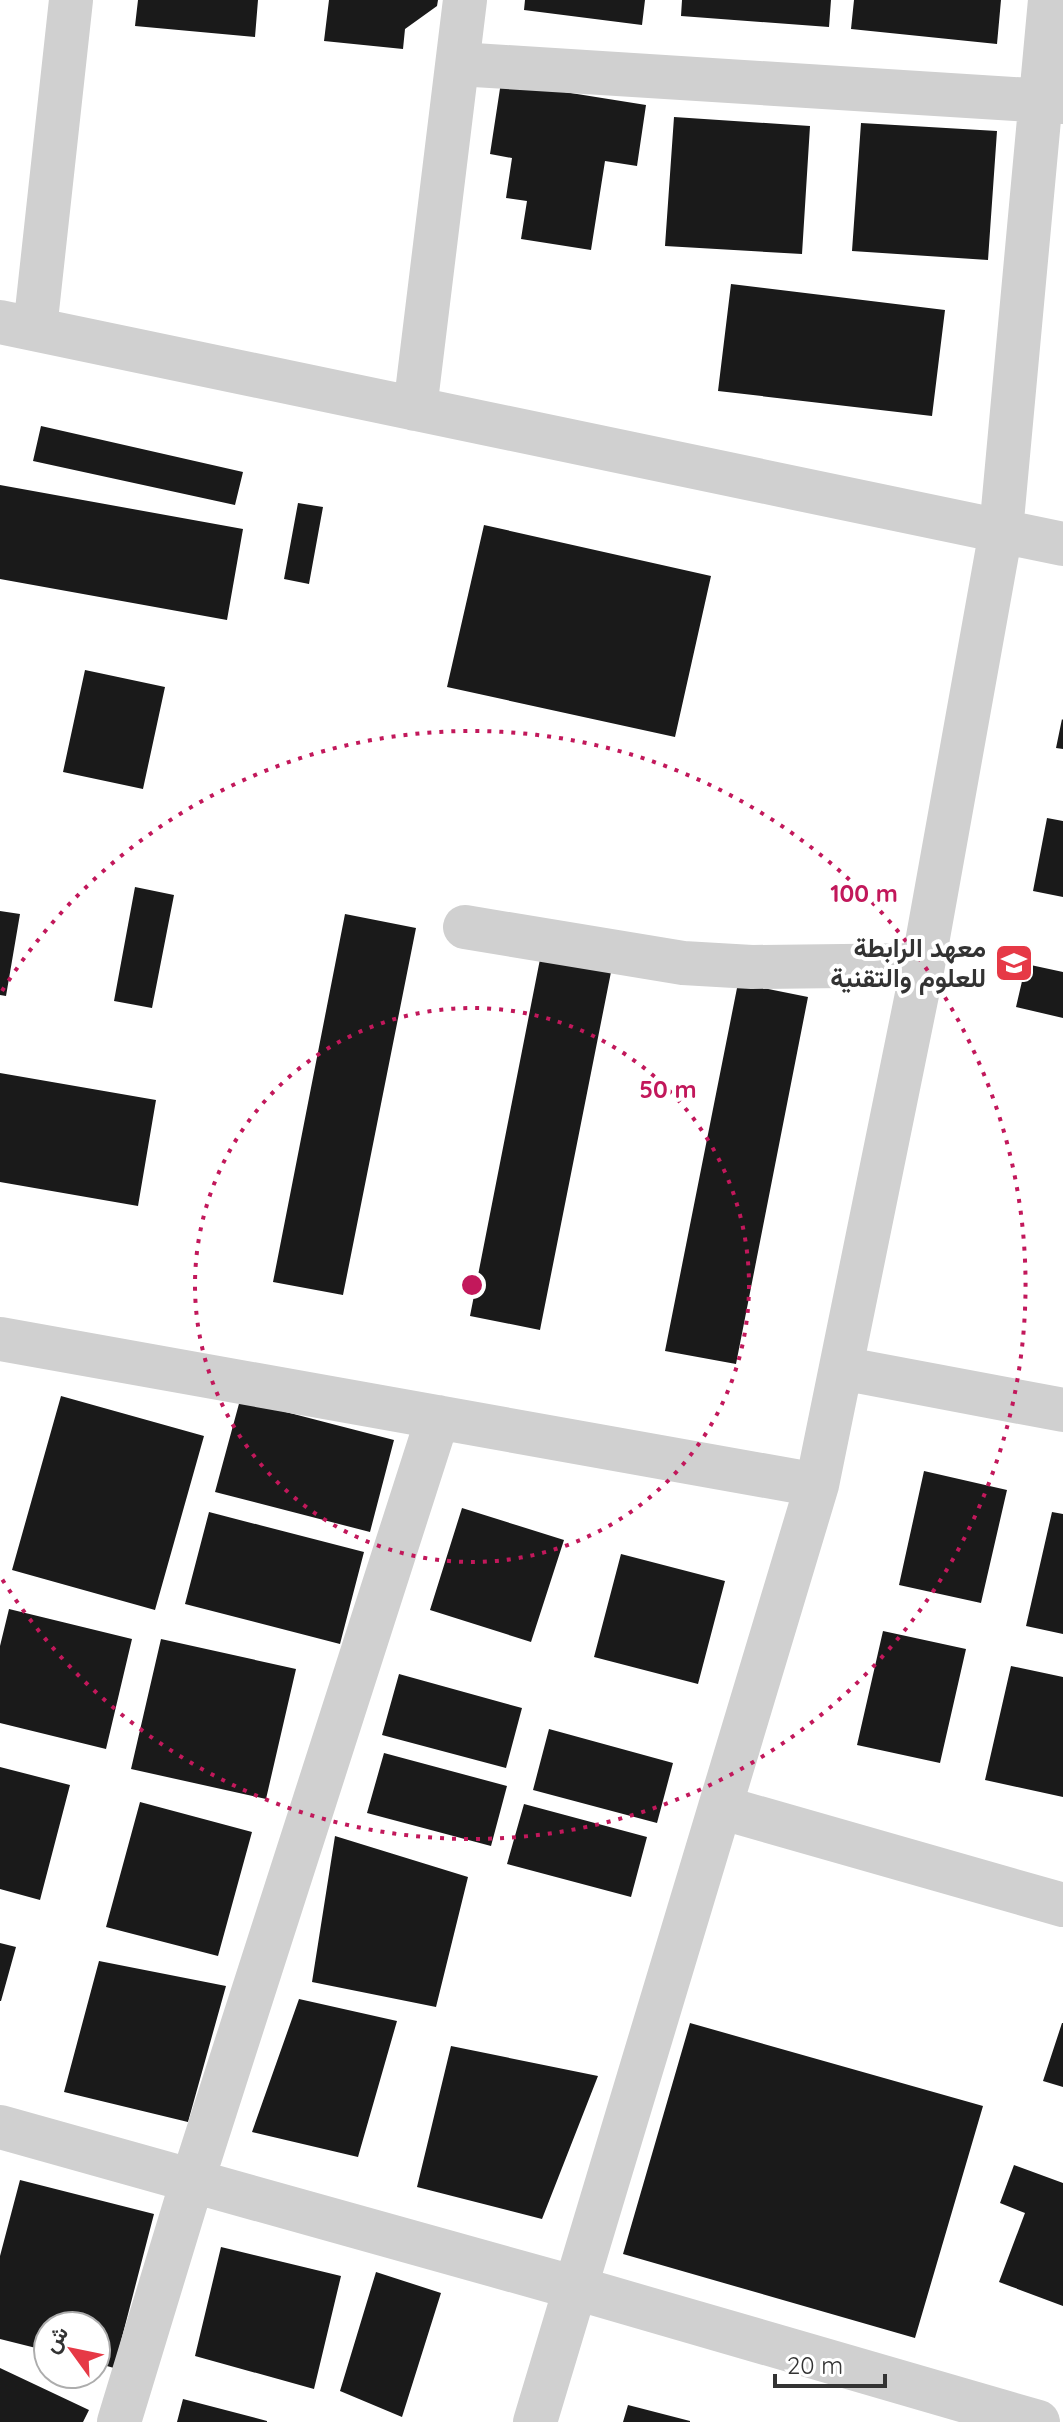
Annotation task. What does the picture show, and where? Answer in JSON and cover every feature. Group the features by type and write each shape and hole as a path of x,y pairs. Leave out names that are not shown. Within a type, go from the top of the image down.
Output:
{"street":[{"path":"71,0 17,326 1063,544"},
{"path":"415,409 465,0"},
{"path":"535,2422 817,1485 923,965 1001,531 1053,100 1050,0"},
{"path":"458,64 1053,100"},
{"path":"465,927 694,964 752,967 923,965"},
{"path":"3,1350 438,1417 817,1485"},
{"path":"841,1368 1063,1410"},
{"path":"119,2422 192,2182 438,1417"},
{"path":"720,1807 1063,1905"},
{"path":"0,2127 576,2288 1038,2422"}],"building":[{"path":"138,0 258,0 255,37 135,26"},
{"path":"329,0 438,0 437,6 405,29 403,49 324,41"},
{"path":"525,0 645,0 642,25 524,10"},
{"path":"682,0 831,0 829,27 681,16"},
{"path":"854,0 1001,0 997,44 851,29"},
{"path":"501,82 646,105 637,166 605,161 591,250 521,239 527,201 506,198 512,158 490,154"},
{"path":"674,117 810,126 802,254 665,246"},
{"path":"861,123 997,131 988,260 852,251"},
{"path":"731,284 945,310 932,416 718,391"},
{"path":"41,426 243,472 235,505 33,461"},
{"path":"0,485 243,529 227,620 0,579"},
{"path":"298,503 323,507 309,584 284,579"},
{"path":"484,525 711,576 675,737 447,687"},
{"path":"85,670 165,687 143,789 63,772"},
{"path":"1063,720 1063,749 1056,748"},
{"path":"1047,818 1063,821 1063,897 1033,891"},
{"path":"135,887 174,895 152,1008 114,1001"},
{"path":"0,911 20,914 6,996 0,995"},
{"path":"345,914 416,928 343,1295 273,1282"},
{"path":"542,949 613,962 540,1330 470,1316"},
{"path":"1026,964 1063,972 1063,1018 1016,1007"},
{"path":"738,983 808,997 736,1364 665,1351"},
{"path":"0,1073 156,1100 138,1206 0,1182"},
{"path":"61,1396 204,1436 155,1610 12,1570"},
{"path":"240,1400 394,1440 370,1532 215,1492"},
{"path":"924,1471 1007,1490 981,1603 899,1585"},
{"path":"462,1508 564,1540 531,1642 430,1610"},
{"path":"209,1512 364,1552 340,1644 185,1604"},
{"path":"1052,1512 1063,1514 1063,1634 1026,1626"},
{"path":"621,1554 725,1581 698,1684 594,1657"},
{"path":"9,1609 132,1639 106,1749 0,1723 0,1646"},
{"path":"883,1631 966,1649 940,1763 857,1745"},
{"path":"161,1639 296,1669 266,1799 131,1769"},
{"path":"1011,1666 1063,1677 1063,1797 985,1780"},
{"path":"399,1674 522,1708 506,1768 382,1735"},
{"path":"549,1729 673,1763 657,1823 533,1790"},
{"path":"384,1753 507,1786 491,1846 367,1813"},
{"path":"0,1767 70,1785 40,1900 0,1889"},
{"path":"140,1802 252,1832 218,1956 106,1927"},
{"path":"524,1804 647,1837 631,1897 507,1864"},
{"path":"335,1836 468,1877 436,2007 312,1982"},
{"path":"0,1943 16,1947 1,2001 0,2001"},
{"path":"99,1961 226,1986 188,2122 64,2092"},
{"path":"299,1999 397,2021 358,2157 252,2132"},
{"path":"690,2023 983,2106 915,2338 623,2254"},
{"path":"1063,2023 1063,2087 1043,2081"},
{"path":"451,2046 598,2076 542,2219 417,2187"},
{"path":"1014,2165 1063,2183 1063,2306 999,2282 1025,2213 1000,2203"},
{"path":"20,2180 154,2214 114,2368 112,2310 32,2310 32,2347 0,2339 0,2256"},
{"path":"221,2247 341,2276 314,2389 195,2356"},
{"path":"376,2272 441,2293 402,2417 340,2391"},
{"path":"0,2368 32,2383 32,2390 47,2390 89,2410 83,2422 0,2422"},
{"path":"183,2399 267,2421 267,2422 177,2422"},
{"path":"628,2405 690,2421 690,2422 623,2422"}],"place":[{"name":"معهد الرابطة للعلوم والتقنية","path":"1014,963"}]}
